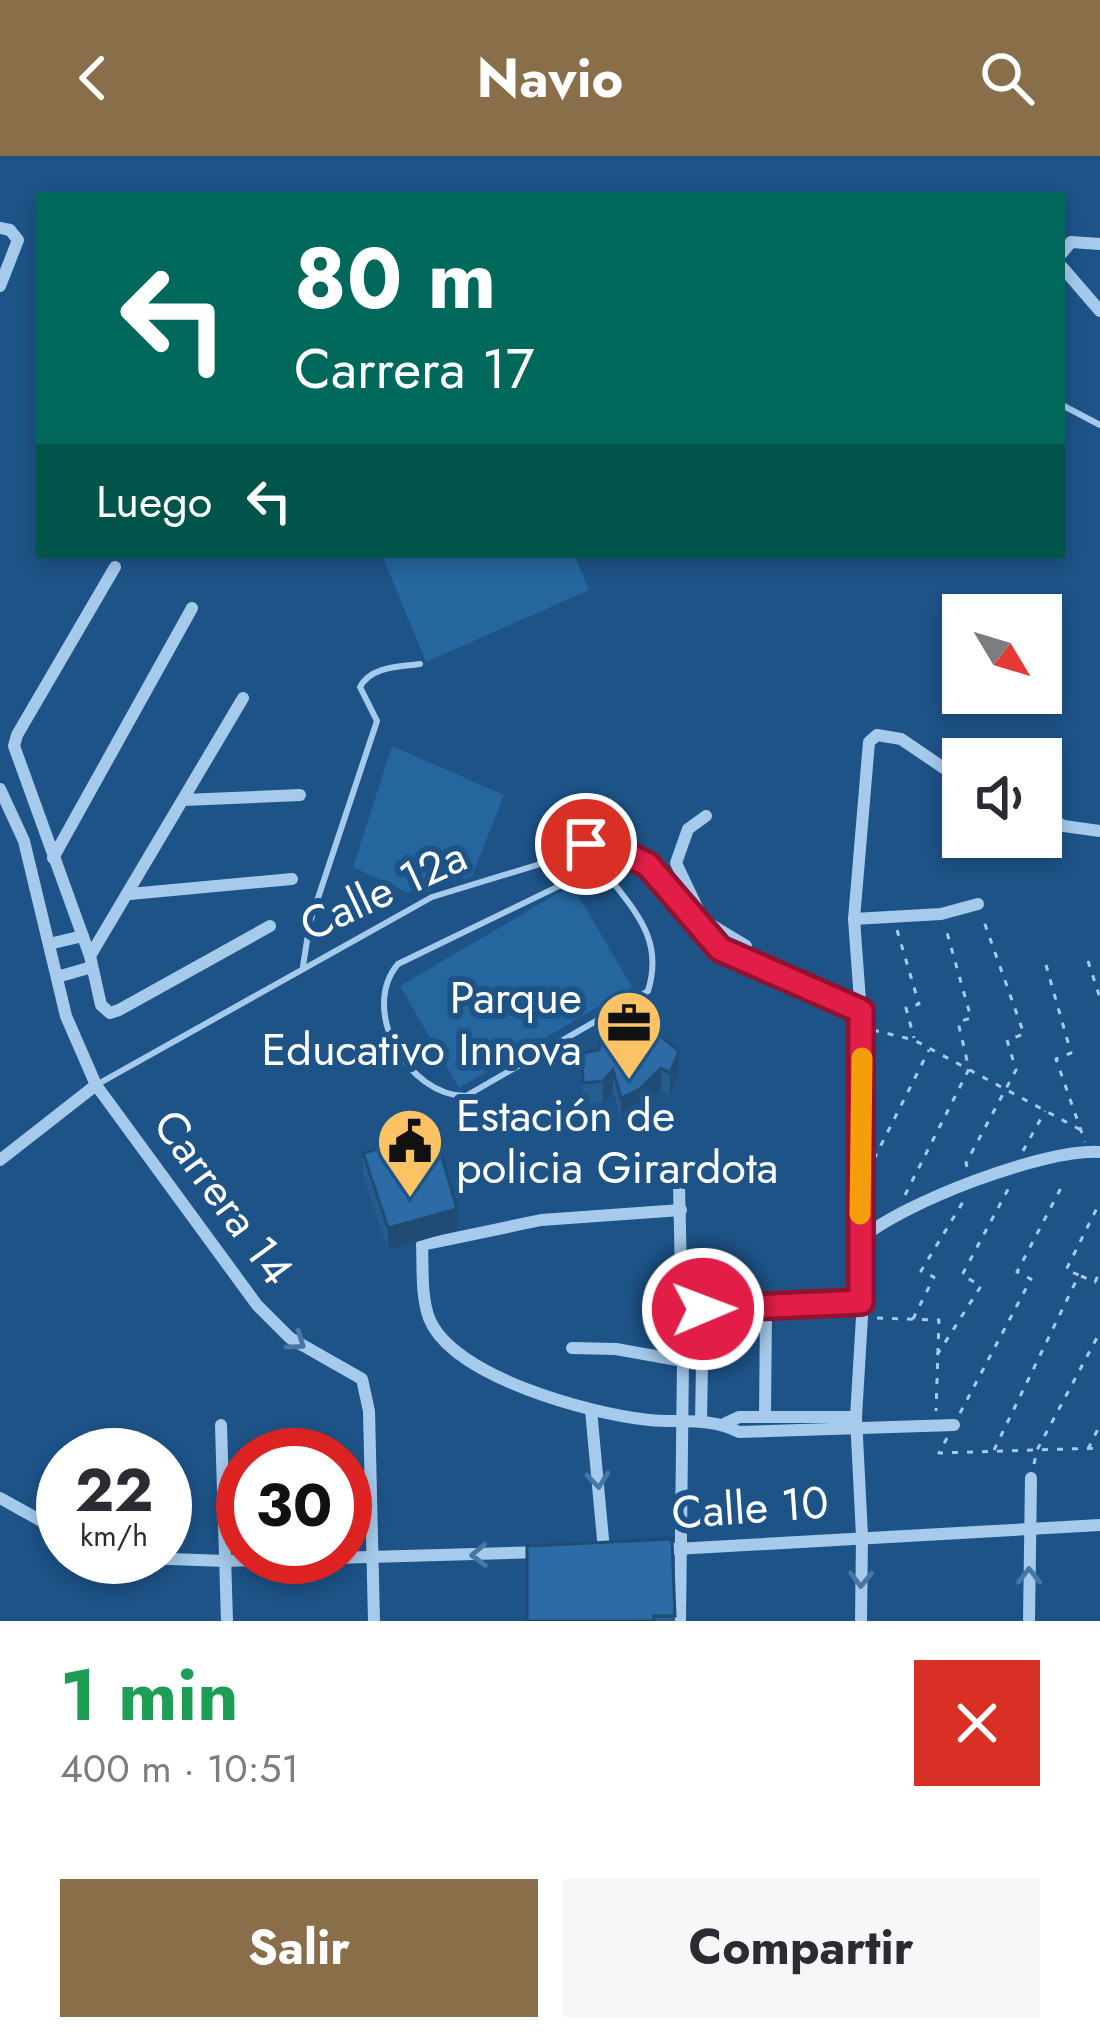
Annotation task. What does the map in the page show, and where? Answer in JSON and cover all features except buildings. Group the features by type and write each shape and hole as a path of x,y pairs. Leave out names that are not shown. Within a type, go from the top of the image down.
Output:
{"street":[{"path":"0,228 10,230 18,240 0,286"},
{"path":"1065,249 1070,242 1100,244"},
{"path":"1065,270 1100,311"},
{"path":"115,567 16,735 18,761 83,936 100,1005 110,1013 270,926"},
{"path":"53,857 192,608"},
{"path":"57,977 91,961 244,698"},
{"path":"861,1621 856,1422 862,1317 862,1028 854,919 868,742 878,735 901,739 942,767"},
{"name":"Carrera 14","path":"0,789 24,841 66,1016 97,1085 272,1322 308,1351 362,1379 369,1428"},
{"path":"184,800 300,795"},
{"path":"706,816 688,830 676,863 703,920 745,949"},
{"path":"1062,825 1100,831"},
{"path":"130,894 292,879"},
{"path":"854,919 941,914 978,904"},
{"path":"49,944 83,936"},
{"name":"Calle 12a","path":"0,1160 97,1085"},
{"path":"860,1239 896,1213 1022,1164 1094,1152"},
{"path":"679,1186 680,1621"},
{"path":"681,1210 541,1220 422,1245 430,1319 454,1353 475,1367 591,1410 682,1424 724,1424 739,1432 856,1422"},
{"path":"682,1310 861,1302"},
{"path":"765,1417 766,1307"},
{"path":"701,1421 703,1309"},
{"path":"572,1348 616,1349 683,1361"},
{"path":"591,1410 604,1550"},
{"path":"724,1424 765,1417 954,1425"},
{"path":"221,1424 221,1428"},
{"path":"1029,1621 1030,1478"},
{"path":"0,1498 36,1518"},
{"name":"Calle 10","path":"642,1550 1100,1526"},
{"name":"Calle 10","path":"581,1551 623,1550"},
{"path":"372,1559 558,1552"},
{"name":"Carrera 14","path":"372,1559 374,1621"},
{"path":"226,1584 227,1621"}],"lane":[{"path":"1065,407 1100,425"},
{"path":"303,966 310,922 377,721 360,687 365,678 380,670 420,664"},
{"name":"Calle 12a","path":"97,1085 432,897 537,865 576,844 616,849"},
{"path":"615,885 590,872 398,964 388,976 383,1004 394,1044 418,1081 445,1096 466,1096 648,991 656,964 639,916 615,885 616,849 633,855 661,876 702,933 745,949 861,1011"}],"path":[{"path":"914,1319 934,1277 921,1271 974,1184 966,1163 1016,1070 1006,1040 1024,1034 978,904"},
{"path":"896,1213 968,1069 958,1022 971,1018 941,914"},
{"path":"893,917 919,1004 906,1008 914,1040"},
{"path":"1088,961 1100,998"},
{"path":"1046,965 1072,1053 1056,1059 1081,1130 1094,1152"},
{"path":"862,1028 914,1040 1081,1130"},
{"path":"860,1188 930,1048"},
{"path":"938,1355 981,1286 962,1275 1045,1111"},
{"path":"1062,1186 1017,1272 1031,1279 939,1453 1100,1448"},
{"path":"1100,1202 1066,1270 1095,1282 1100,1271"},
{"path":"993,1452 1079,1275"},
{"path":"862,1317 939,1320 935,1425"},
{"path":"1030,1478 1037,1450 1100,1332"},
{"path":"1088,1449 1100,1425"}],"shaded area":[{"path":"383,558 575,558 589,590 426,662"},
{"path":"392,746 504,795 472,876 408,893 353,867"},
{"path":"572,885 632,987 459,1088 400,986"}],"slow traffic":[{"path":"860,1214 862,1058"}],"place":[{"name":"Parque Educativo Innova","path":"629,1082"},
{"name":"Estación de policia Girardota","path":"410,1200"}],"route":[{"path":"586,844 616,849 648,865 720,949 861,1011 861,1302 703,1309"}]}
